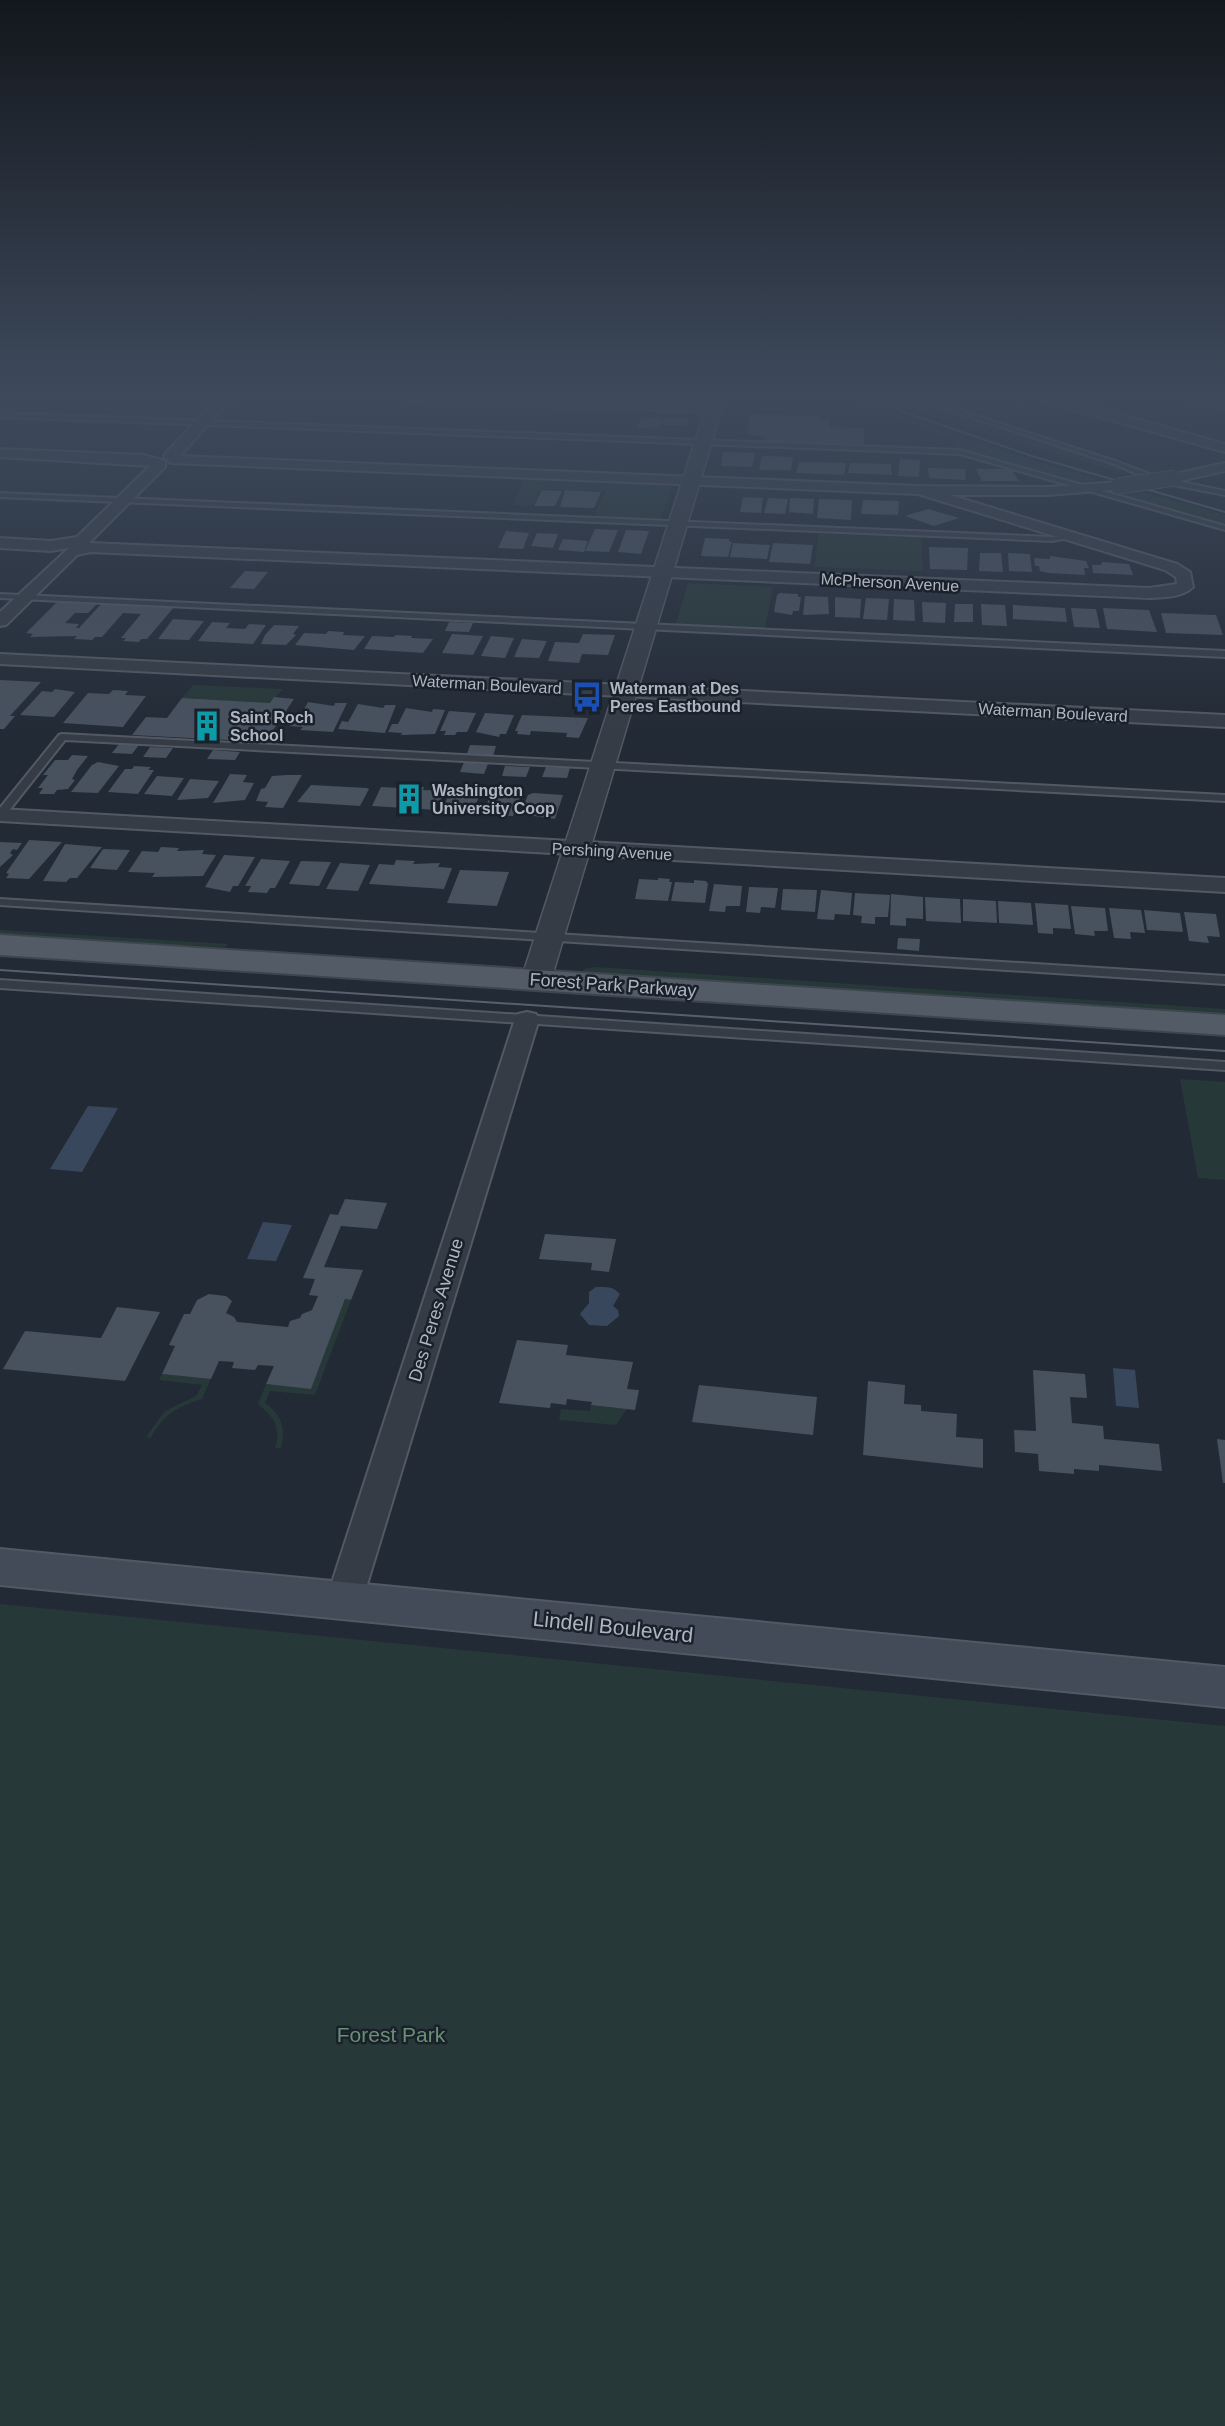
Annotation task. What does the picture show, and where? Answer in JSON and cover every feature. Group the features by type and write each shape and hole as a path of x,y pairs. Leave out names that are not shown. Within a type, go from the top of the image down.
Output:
{"main road":[{"name":"Forest Park Parkway","path":"0,922 1225,1001"},
{"name":"Forest Park Parkway","path":"0,945 543,958 1225,1025"},
{"name":"Lindell Boulevard","path":"0,1567 1225,1687"}],"street":[{"path":"0,543 51,546 82,541 112,511"},
{"path":"543,958 682,511"},
{"path":"988,511 1071,537"},
{"name":"McPherson Avenue","path":"25,597 71,552 91,548 1149,593 1171,592 1185,587 1184,575 1171,567 1071,537"},
{"path":"0,621 25,597"},
{"name":"Waterman Boulevard","path":"0,659 1225,721"},
{"name":"Pershing Avenue","path":"0,815 1225,885"},
{"name":"Des Peres Avenue","path":"344,1601 527,1019"}],"lane":[{"path":"382,511 1052,539 1071,537"},
{"path":"1166,511 1225,528"},
{"path":"0,596 1225,654"},
{"path":"0,815 62,737 1225,798"},
{"path":"0,902 543,958 1225,980"},
{"path":"0,984 1225,1066"}],"green space":[{"path":"664,511 660,521 595,518 595,513"},
{"path":"1177,511 1211,511 1225,515 1225,525"},
{"path":"818,534 921,537 923,571 815,567"},
{"path":"688,583 773,587 765,628 676,624"},
{"path":"193,685 283,689 270,703 182,698"},
{"path":"0,930 228,944 225,947 0,937"},
{"path":"596,967 1225,1009 1225,1016 586,974 583,971"},
{"path":"1180,1079 1225,1082 1225,1180 1198,1178"},
{"path":"345,1299 351,1300 315,1395 270,1391 265,1403 279,1417 283,1428 281,1448 275,1448 277,1428 268,1413 258,1404 266,1384 311,1388"},
{"path":"162,1374 211,1379 202,1399 172,1412 160,1423 151,1438 146,1437 165,1411 196,1396 202,1385 159,1380"},
{"path":"591,1405 627,1409 616,1425 559,1420 561,1409 590,1411"},
{"name":"Forest Park","path":"0,1604 1225,1726 1225,2426 0,2426"}],"water":[{"path":"88,1106 118,1108 82,1172 50,1169"},
{"path":"263,1222 292,1225 276,1261 247,1259"},
{"path":"596,1287 612,1288 620,1294 613,1306 618,1310 619,1316 607,1326 589,1325 580,1314 589,1303 589,1292"},
{"path":"1113,1368 1135,1370 1139,1408 1116,1406"}],"building":[{"path":"764,511 786,511 785,514"},
{"path":"789,511 813,511 813,514"},
{"path":"818,511 851,511 851,520 817,518"},
{"path":"861,511 898,511 898,515 861,514"},
{"path":"921,511 936,511 959,518 934,526 905,516"},
{"path":"595,529 618,530 609,552 585,551"},
{"path":"626,530 649,531 641,554 618,552"},
{"path":"506,531 529,533 523,549 498,548"},
{"path":"537,533 558,534 553,548 531,546"},
{"path":"705,538 729,539 732,542 728,557 701,556"},
{"path":"563,539 588,541 584,552 558,550"},
{"path":"733,543 770,545 767,559 730,557"},
{"path":"773,543 813,545 810,564 769,562"},
{"path":"929,547 968,548 967,570 930,569"},
{"path":"980,553 1001,553 1003,572 979,571"},
{"path":"1008,553 1030,554 1032,572 1009,571"},
{"path":"1050,556 1086,561 1089,568 1084,568 1085,575 1049,573 1040,571 1039,566 1035,566 1034,558 1050,559"},
{"path":"1102,562 1129,564 1133,575 1093,573 1092,565 1101,565"},
{"path":"245,571 268,572 254,589 230,588"},
{"path":"798,594 798,597 801,597 799,611 793,611 792,615 774,612 777,595"},
{"path":"805,596 828,597 829,614 803,615"},
{"path":"835,597 861,599 860,618 835,617"},
{"path":"866,598 889,599 887,620 863,619"},
{"path":"894,599 914,600 915,621 893,620"},
{"path":"59,600 99,602 88,613 75,613 65,623 79,624 76,628 103,602 175,606 147,639 141,639 139,642 123,641 126,638 121,638 141,614 123,613 102,637 92,640 74,639 77,636 30,637 33,634 26,633"},
{"path":"922,602 946,603 945,623 923,622"},
{"path":"955,604 973,604 973,622 954,622"},
{"path":"981,604 1005,605 1007,626 982,625"},
{"path":"1013,605 1065,608 1067,622 1013,619"},
{"path":"1071,608 1096,609 1100,628 1074,627"},
{"path":"1103,608 1149,610 1157,632 1107,629"},
{"path":"1161,613 1216,615 1223,635 1166,633"},
{"path":"173,619 204,621 189,640 158,639"},
{"path":"212,622 230,623 226,628 245,629 249,624 266,625 253,644 198,641"},
{"path":"449,622 473,623 469,632 445,631"},
{"path":"274,625 299,626 293,634 296,635 286,645 261,644"},
{"path":"328,631 365,636 354,650 295,645 304,633 326,634"},
{"path":"452,634 483,636 473,655 442,653"},
{"path":"583,634 615,635 608,655 582,654 579,663 548,661 555,642 579,643"},
{"path":"396,635 433,639 423,653 364,649 372,636"},
{"path":"491,636 514,638 505,658 481,656"},
{"path":"522,639 547,641 539,658 514,657"},
{"path":"0,680 41,682 10,716 15,716 4,729 0,729"},
{"path":"55,689 75,692 54,717 20,715 42,691 52,692"},
{"path":"113,690 128,691 125,695 146,696 123,727 63,723 88,693 109,694"},
{"name":"Saint Roch School","path":"274,697 294,699 265,742 132,735 146,717 167,718 182,698 270,703"},
{"path":"308,702 334,706 335,703 347,703 333,732 300,730 303,727 289,726 293,719 298,720"},
{"path":"358,704 383,708 385,705 396,705 385,733 338,729 342,721 348,722"},
{"path":"406,708 432,712 433,709 445,710 435,734 401,735 402,733 388,732 392,724 398,724"},
{"path":"449,711 476,713 467,732 444,735 446,731 440,731"},
{"path":"485,713 514,715 506,734 500,734 499,737 476,732"},
{"path":"522,715 588,718 579,738 566,737 567,733 531,731 530,735 517,734 518,731 515,731"},
{"path":"119,744 139,745 132,754 112,753"},
{"path":"470,745 496,746 493,756 467,754"},
{"path":"150,747 173,748 166,758 143,757"},
{"path":"213,750 240,752 235,760 207,759"},
{"path":"72,755 88,756 77,770 72,779 75,780 68,789 57,790 54,794 39,794 43,788 38,788 48,775 43,775 55,760 68,760"},
{"path":"98,762 119,766 98,793 71,792 92,765"},
{"path":"464,762 488,764 484,774 460,772"},
{"path":"134,766 151,767 148,770 154,770 138,794 108,792 125,769 132,769"},
{"path":"505,766 530,767 526,777 502,776"},
{"path":"546,767 570,768 567,778 542,777"},
{"path":"230,774 247,775 243,782 254,783 245,800 213,803"},
{"path":"302,775 283,808 265,807 268,802 256,801 261,789 265,788 272,776"},
{"path":"157,776 184,778 172,796 144,794"},
{"path":"190,779 219,781 208,798 177,800"},
{"path":"311,785 369,789 360,806 297,802"},
{"name":"Washington University Coop","path":"402,786 445,791 437,810 372,806 381,787"},
{"path":"452,788 482,790 472,813 441,812"},
{"path":"492,790 522,792 513,816 483,814"},
{"path":"528,795 563,795 555,819 520,814"},
{"path":"29,840 62,842 29,879 6,878 9,874 6,873"},
{"path":"0,842 22,843 17,850 13,849 10,853 13,855 0,867"},
{"path":"65,844 102,847 77,878 70,878 66,882 43,881"},
{"path":"161,847 179,848 177,851 204,850 202,854 216,855 203,876 152,877 155,873 128,872 142,851 158,852"},
{"path":"103,849 130,850 117,870 90,868"},
{"path":"224,855 255,857 238,886 233,886 230,892 205,887"},
{"path":"261,859 290,861 275,888 270,888 267,893 248,892 251,886 245,886"},
{"path":"396,860 415,861 413,864 440,863 438,867 452,868 444,889 369,884 379,864 394,865"},
{"path":"301,861 331,862 319,886 289,884"},
{"path":"340,863 370,865 358,891 326,889"},
{"path":"460,870 509,872 497,906 447,903"},
{"path":"639,879 670,879 669,882 672,882 668,901 635,899"},
{"path":"694,880 706,881 708,884 705,903 671,901 675,882 694,883"},
{"path":"714,884 742,886 740,906 726,906 725,912 709,911"},
{"path":"749,887 778,888 775,908 761,907 760,913 746,912"},
{"path":"783,889 817,890 815,912 781,910"},
{"path":"821,890 852,893 850,915 835,914 834,920 817,919"},
{"path":"855,893 890,895 888,917 875,917 875,924 861,923 862,916 853,915"},
{"path":"891,894 923,897 923,919 906,918 906,926 890,925"},
{"path":"925,897 960,899 961,923 926,921"},
{"path":"963,899 996,901 997,923 963,921"},
{"path":"998,901 1031,903 1033,925 999,923"},
{"path":"1035,903 1068,905 1071,929 1053,928 1053,934 1038,933"},
{"path":"1071,906 1105,908 1108,931 1094,931 1095,936 1075,934"},
{"path":"1109,908 1141,910 1145,933 1130,932 1131,939 1114,938"},
{"path":"1144,910 1180,913 1183,932 1147,930"},
{"path":"1184,912 1216,914 1220,937 1207,936 1209,943 1189,941"},
{"path":"898,938 920,939 919,951 897,949"},
{"path":"345,1199 387,1203 377,1229 341,1226 324,1267 363,1270 351,1300 345,1299 311,1389 266,1384 274,1366 258,1365 255,1370 232,1368 234,1362 219,1361 211,1379 162,1374 175,1346 169,1345 184,1314 190,1314 197,1300 209,1294 226,1296 232,1301 226,1313 237,1322 288,1327 290,1321 312,1310 318,1296 309,1295 315,1279 303,1278 330,1214 338,1215"},
{"path":"545,1234 616,1239 609,1272 591,1270 592,1263 539,1259"},
{"path":"117,1307 160,1312 125,1381 3,1369 25,1331 101,1338"},
{"path":"517,1340 568,1345 566,1355 633,1362 627,1389 639,1390 635,1410 567,1399 566,1405 551,1403 550,1408 499,1403"},
{"path":"1033,1370 1085,1374 1087,1398 1070,1397 1072,1423 1103,1426 1104,1439 1159,1444 1162,1471 1099,1465 1099,1471 1074,1469 1074,1474 1039,1471 1038,1454 1015,1452 1014,1430 1036,1431"},
{"path":"868,1381 905,1385 904,1404 921,1405 921,1411 957,1414 956,1437 983,1439 983,1468 863,1455"},
{"path":"699,1385 817,1397 813,1435 692,1422"},
{"path":"1217,1439 1225,1440 1225,1483 1223,1483"}],"tram line":[{"path":"0,970 1225,1051"}],"place":[{"name":"Waterman at Des Peres Eastbound","path":"587,697"},
{"name":"Saint Roch School","path":"207,726"},
{"name":"Washington University Coop","path":"409,799"}]}
